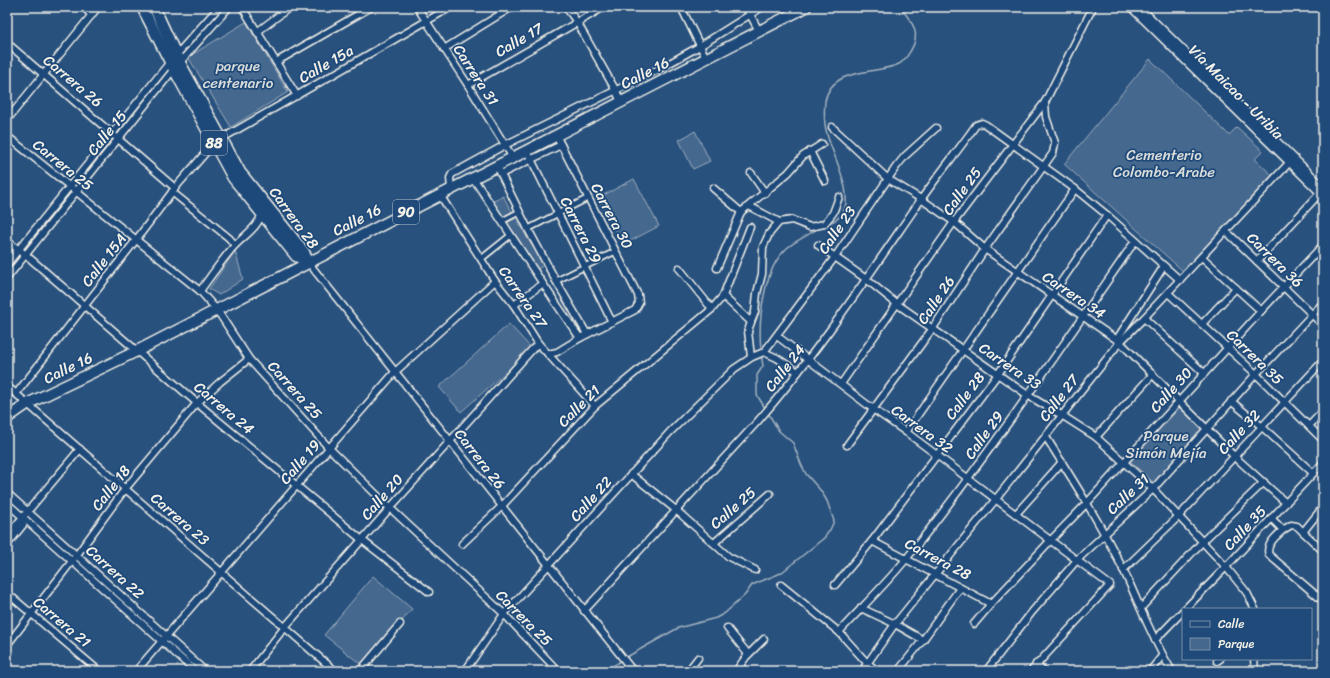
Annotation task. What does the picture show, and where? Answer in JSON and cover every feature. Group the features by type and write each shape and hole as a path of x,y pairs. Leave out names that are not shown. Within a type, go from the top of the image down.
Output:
{"highway":[{"name":"Carrera 28","path":"142,7 175,62 218,141 233,178 296,256 308,262"},
{"name":"Carrera 28","path":"154,7 175,62"},
{"name":"Calle 16","path":"7,418 28,404 137,351 472,178 499,170 513,158 528,155 556,135 806,7"},
{"name":"Carrera 28","path":"218,141 240,172 304,252 308,262"}],"street":[{"path":"83,7 92,15"},
{"path":"7,120 98,7"},
{"name":"Calle 15","path":"7,264 219,7"},
{"name":"Calle 15","path":"7,278 119,138 175,62 229,7"},
{"path":"242,7 297,96"},
{"path":"257,32 290,7"},
{"path":"276,62 371,7"},
{"name":"Carrera 31","path":"417,7 468,84 513,158"},
{"name":"Calle 15a","path":"218,141 451,7"},
{"path":"444,49 512,7"},
{"path":"566,7 577,22 616,91 620,102"},
{"name":"Calle 17","path":"468,84 604,7"},
{"path":"681,7 706,58"},
{"path":"746,7 759,31"},
{"path":"451,190 450,178 452,174 505,145 659,69 700,46 762,7"},
{"name":"Calle 25","path":"841,384 954,222 1045,102 1093,7"},
{"name":"Vía Maicao - Uribia","path":"1131,7 1289,163 1322,191"},
{"name":"Vía Maicao - Uribia","path":"1140,7 1322,191"},
{"name":"Carrera 26","path":"7,43 114,133 235,245"},
{"name":"Calle 26","path":"847,446 933,328 985,249 1053,153 1055,143 1046,117 1045,102"},
{"name":"Calle 24","path":"584,611 758,421 808,360 921,199 976,125 982,124 1012,144"},
{"name":"Carrera 34","path":"832,127 888,179 921,199 954,222 985,249 1118,341 1153,374 1207,430 1286,503"},
{"name":"Calle 23","path":"764,352 835,257 905,156 936,128"},
{"name":"Carrera 30","path":"556,135 638,295 639,303 635,310 612,322"},
{"name":"Carrera 25","path":"7,136 200,291 217,310 249,359 329,448 390,508 504,614 558,671"},
{"name":"Calle 15A","path":"16,394 174,190 218,141"},
{"path":"717,268 741,212 788,173 803,156 822,144"},
{"path":"1012,144 1075,189 1107,215 1180,280"},
{"name":"Calle 16","path":"499,170 528,155 561,145"},
{"path":"810,151 825,181"},
{"name":"Carrera 29","path":"528,155 612,322"},
{"name":"Calle 27","path":"868,664 895,624 1063,416 1118,341 1144,318 1289,163"},
{"path":"499,170 528,229 587,334"},
{"path":"751,174 765,192"},
{"path":"472,178 502,221 542,284 580,338"},
{"path":"713,188 741,212"},
{"path":"906,432 1075,189"},
{"path":"1257,261 1322,191"},
{"name":"Carrera 27","path":"440,195 495,281 514,305 538,343 595,406"},
{"path":"749,206 779,222 792,220 810,228 824,224 832,214 839,197"},
{"path":"528,229 588,198"},
{"path":"502,221 520,212"},
{"path":"200,291 235,245 255,226 262,213"},
{"name":"Calle 28","path":"835,585 872,541 998,374 1107,215"},
{"path":"751,357 748,331 755,312 757,293 762,274 763,246 769,234 779,222"},
{"path":"750,227 723,296 751,322"},
{"name":"Carrera 36","path":"1226,231 1323,325"},
{"path":"481,259 511,235"},
{"name":"Carrera 24","path":"7,241 26,255 197,403 362,540 429,592"},
{"name":"Calle 29","path":"839,632 906,559 968,479 1029,396 1136,241"},
{"name":"Carrera 33","path":"818,245 866,279 897,304 1029,396 1096,437 1153,489 1226,567 1247,593 1254,608"},
{"name":"Calle 30","path":"974,624 1323,245"},
{"path":"556,281 616,251"},
{"path":"1202,257 1261,311"},
{"name":"Carrera 26","path":"308,262 631,669"},
{"path":"1118,341 1164,266"},
{"path":"679,268 712,308"},
{"name":"Calle 19","path":"136,671 395,372 495,281"},
{"path":"514,305 542,284"},
{"path":"1202,324 1236,288"},
{"name":"Carrera 35","path":"1168,293 1256,374 1323,440"},
{"name":"Calle 21","path":"462,544 502,507 595,406 712,308 723,296"},
{"name":"Calle 31","path":"986,671 1077,560 1153,489 1207,430 1231,401 1323,303"},
{"path":"1144,318 1204,373"},
{"path":"548,354 557,352 587,334 612,322"},
{"name":"Carrera 32","path":"777,336 1110,585 1036,664"},
{"name":"Calle 20","path":"250,671 285,628 390,508 538,343"},
{"path":"764,352 777,358 798,372"},
{"name":"Calle 22","path":"465,671 504,614 670,432 734,369 751,357 764,352"},
{"name":"Calle 18","path":"7,645 76,556 125,489 197,403 249,359"},
{"name":"Calle 32","path":"1123,570 1178,517 1323,361"},
{"path":"1096,437 1153,374"},
{"name":"Carrera 23","path":"7,386 335,671"},
{"path":"1231,401 1314,473"},
{"path":"1309,426 1323,411"},
{"path":"1046,437 1087,503 1104,534 1123,570 1162,656 1172,671"},
{"path":"7,536 80,449"},
{"path":"1016,514 1062,462"},
{"name":"Calle 35","path":"1186,608 1323,463"},
{"path":"631,474 676,510 729,557 755,570"},
{"path":"1141,608 1202,542 1264,482"},
{"name":"Carrera 22","path":"7,493 164,639 195,671"},
{"name":"Calle 25","path":"714,543 770,494"},
{"name":"Carrera 22","path":"7,503 72,561 164,639 205,671"},
{"path":"1303,532 1323,507"},
{"path":"7,545 23,525 23,518"},
{"path":"1271,518 1283,530"},
{"path":"1323,551 1297,526 1291,525 1283,530 1268,547 1267,551 1269,555 1321,598 1323,591"},
{"name":"Carrera 28","path":"872,541 991,604"},
{"path":"781,585 839,632 868,664 878,671"},
{"path":"898,671 923,640 960,588"},
{"name":"Carrera 21","path":"7,593 99,671"},
{"path":"861,608 895,624 923,640"},
{"name":"Calle 35","path":"1155,640 1182,612"},
{"path":"360,671 400,624"},
{"path":"727,628 748,654"},
{"path":"736,671 748,654 764,639"},
{"path":"1150,671 1162,656"},
{"path":"688,671 698,658"},
{"path":"1254,660 1255,671"},
{"path":"862,671 868,664"},
{"path":"1031,671 1036,664 1043,671"}],"green space":[{"name":"parque centenario","path":"246,22 288,92 231,127 188,57"},
{"name":"Cementerio Colombo-Arabe","path":"1150,59 1229,135 1237,127 1263,151 1255,159 1274,177 1184,272 1064,164"},
{"path":"695,131 710,161 693,169 679,140"},
{"path":"634,179 659,226 623,245 598,198"},
{"path":"503,196 515,217 503,225 489,204"},
{"path":"516,218 529,241 545,264 537,270 503,225"},
{"path":"235,251 243,279 219,295 209,289"},
{"path":"509,324 532,349 461,412 439,387"},
{"name":"Parque Simón Mejía","path":"1179,407 1203,429 1154,483 1130,461"},
{"path":"373,576 412,609 363,666 324,635"}],"waterway":[{"path":"828,223 839,217 845,208 846,196 840,169 826,130 824,118 825,101 829,90 836,82 845,77 890,67 899,64 906,58 914,44 915,32 914,27 900,7"},
{"path":"761,350 760,325 764,296 772,269 779,257 787,248 818,228"},
{"path":"761,354 763,366 757,375 757,395 765,408"},
{"path":"625,658 678,628 716,618 725,613 745,595 752,585 781,573 824,538 830,530 834,521 827,501 821,491 806,474 793,443 779,431 768,413"},
{"path":"601,671 622,660"}]}
